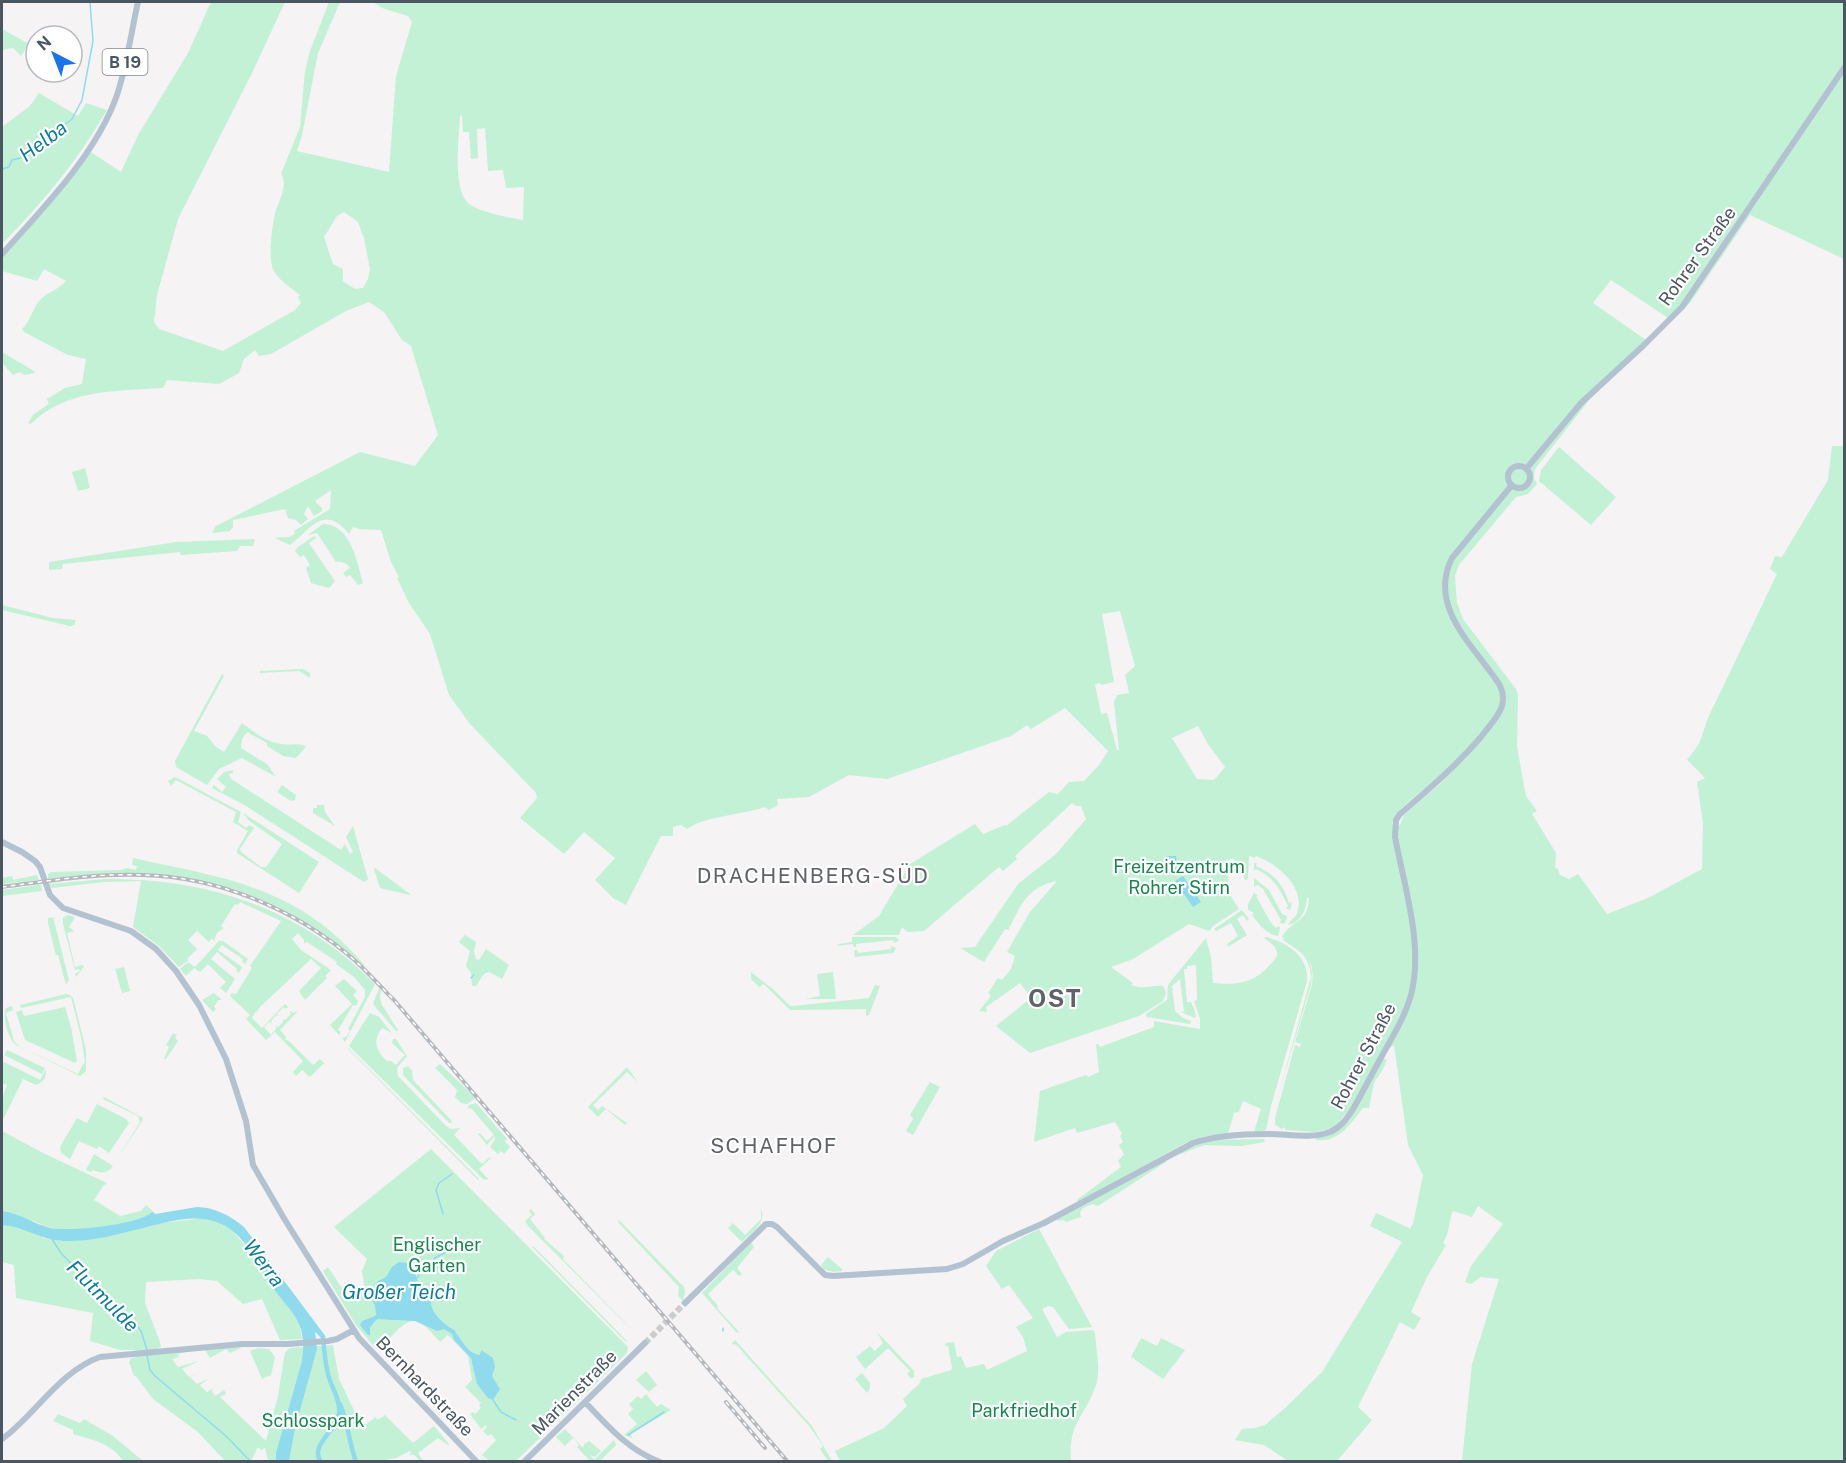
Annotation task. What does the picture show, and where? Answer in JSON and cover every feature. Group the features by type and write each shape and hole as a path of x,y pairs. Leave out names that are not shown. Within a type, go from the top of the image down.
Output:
{"main road":[{"name":"B 19","path":"2,254 61,187 105,121 120,84 138,2"},
{"name":"Rohrer Straße","path":"1526,469 1581,403 1644,345 1686,302 1845,68"},
{"path":"1520,466 1526,469 1530,477 1527,484 1521,488 1512,485 1508,476 1512,469 1520,466"},
{"name":"Rohrer Straße","path":"685,1303 766,1224 777,1227 825,1275 946,1269 963,1263 1003,1240 1044,1223 1193,1143 1213,1138 1241,1136 1323,1134 1345,1122 1399,1026 1411,995 1415,956 1414,937 1395,837 1396,820 1452,769 1493,722 1502,708 1503,697 1499,684 1456,624 1450,611 1445,588 1448,567 1452,558 1512,485"},
{"name":"Bernhardstraße","path":"2,842 35,861 40,867 50,895 63,908 131,931 156,949 176,971 202,1011 226,1059 240,1098 255,1171 354,1330 376,1357 477,1461"},
{"path":"2,1439 49,1393 90,1361 104,1356 247,1343 290,1344 328,1341 354,1330"},
{"name":"Marienstraße","path":"524,1461 645,1343"},
{"path":"585,1402 626,1444 643,1455 660,1461"}],"green space":[{"name":"Freizeitzentrum Rohrer Stirn","path":"211,2 285,2 252,73 178,219 157,295 154,322 159,329 223,351 295,310 301,303 298,297 300,295 281,280 273,269 272,234 284,183 281,174 300,127 305,71 310,51 329,2 340,2 318,53 297,151 389,172 396,76 412,22 408,16 382,8 373,2 1844,2 1844,259 1750,215 1690,303 1591,398 1535,469 1534,478 1537,484 1528,494 1516,497 1459,565 1455,576 1457,603 1463,619 1516,689 1518,695 1517,747 1526,796 1537,811 1532,814 1556,853 1555,868 1558,869 1560,875 1569,879 1578,874 1607,914 1648,898 1702,869 1703,823 1697,782 1705,778 1687,760 1699,744 1708,718 1777,574 1770,569 1775,556 1782,557 1828,480 1832,446 1844,446 1844,1461 1462,1461 1472,1364 1499,1279 1481,1277 1471,1284 1465,1282 1471,1266 1503,1224 1478,1206 1472,1217 1453,1211 1443,1243 1446,1245 1427,1277 1411,1312 1421,1318 1414,1330 1400,1322 1358,1407 1372,1420 1337,1461 1288,1461 1264,1445 1235,1440 1242,1429 1265,1425 1322,1372 1402,1242 1370,1226 1376,1213 1409,1230 1413,1224 1423,1175 1408,1145 1394,1045 1381,1053 1348,1112 1336,1125 1327,1130 1315,1132 1285,1130 1285,1127 1282,1129 1275,1125 1295,1045 1300,1047 1301,1044 1295,1042 1313,978 1312,969 1309,960 1312,973 1311,984 1278,1097 1311,977 1305,958 1282,939 1285,939 1282,937 1286,932 1306,913 1309,898 1307,898 1304,911 1299,919 1288,925 1297,913 1299,901 1293,884 1280,870 1264,859 1249,856 1246,881 1233,858 1226,861 1229,866 1230,895 1239,909 1209,931 1189,924 1133,959 1111,967 1133,983 1131,985 1163,986 1166,993 1163,1001 1139,1016 1030,1053 996,1026 1031,998 1020,983 986,1007 987,1012 979,1011 991,996 988,993 998,978 1002,980 1011,969 1015,956 1007,952 1030,912 1057,881 1039,888 1026,898 1008,930 1005,929 984,962 960,948 975,947 1018,884 1056,854 1086,819 1081,806 1072,803 1015,856 1017,859 1003,871 999,867 924,931 908,932 902,927 899,935 853,935 879,916 910,864 975,824 983,834 1006,826 1049,792 1058,794 1069,782 1084,781 1099,765 1108,751 1065,708 1031,729 1027,725 1011,736 887,779 849,775 809,797 777,799 778,805 769,810 765,807 714,818 687,829 681,825 673,827 673,836 661,836 626,905 613,898 595,880 615,858 584,832 564,854 520,818 537,798 536,793 470,724 449,695 430,634 409,603 397,578 399,577 391,562 381,530 353,527 349,534 332,520 325,520 311,526 290,545 275,538 290,536 295,533 294,531 330,509 331,490 315,501 322,511 314,516 308,506 304,514 308,519 301,525 296,520 288,518 285,509 233,520 233,527 230,531 212,533 216,526 360,452 415,466 438,435 411,346 402,340 384,312 369,302 346,311 271,354 259,356 255,350 244,359 239,373 219,384 167,380 163,388 93,394 60,404 31,424 28,423 34,414 49,404 47,399 65,388 82,384 86,359 68,355 22,329 38,302 66,281 44,269 37,281 2,271 2,258 39,216 89,151 121,172 138,135 188,53","holes":["462,115 463,132 469,132 471,159 478,158 477,129 485,128 488,171 503,170 506,188 524,187 523,220 480,210 469,204 464,197 458,176 460,116","344,212 358,222 364,238 370,269 363,288 355,289 343,281 343,269 333,264 324,237 337,216","1611,280 1668,318 1646,340 1593,303","1120,611 1135,666 1125,675 1129,693 1117,695 1114,702 1119,750 1117,750 1107,713 1101,714 1095,684 1114,682 1102,614","1498,709 1495,724 1475,747 1441,783 1404,815 1400,825 1392,824 1400,810 1451,766","1198,726 1225,767 1214,780 1197,779 1172,738"]},
{"path":"2,29 24,41 24,52 21,56 13,48 2,50"},
{"path":"39,93 78,116 86,103 107,110 85,146 60,179 4,242 2,240 2,127 30,106"},
{"path":"2,352 35,373 24,375 20,372 13,375 2,363"},
{"path":"1559,447 1616,497 1591,525 1539,481 1541,470"},
{"path":"85,468 90,488 78,491 72,472"},
{"path":"323,524 333,526 346,537 355,555 363,583 358,585 350,575 346,577 343,573 350,568 344,563 336,562 317,533 308,535"},
{"path":"314,536 316,538 309,543 335,581 329,588 311,583 306,568 310,565 304,555 300,557 295,551"},
{"path":"255,539 253,546 240,546 237,551 181,555 180,552 63,564 62,569 49,570 49,562 176,542"},
{"path":"2,605 53,618 76,620 74,625 70,626 2,610"},
{"path":"303,669 310,673 310,678 299,671 260,673 260,671"},
{"path":"222,674 224,676 194,731 207,736 216,747 224,752 242,723 260,736 276,743 306,747 296,758 283,756 267,746 267,743 247,732 242,739 241,748 267,764 276,777 242,758 219,769 207,785 176,767 175,761"},
{"path":"233,770 233,773 229,774 231,779 341,850 345,844 350,854 353,852 346,837 353,826 368,879 364,882 246,806 212,788 214,785 222,792 226,787 217,779 224,772"},
{"path":"175,777 241,812 238,822 246,828 249,825 254,828 240,849 241,852 261,867 266,867 282,844 248,820 243,813 319,862 299,893 237,853 248,831 233,822 236,812 176,780 171,786 168,781"},
{"path":"282,785 296,795 295,800 291,801 277,792"},
{"path":"317,805 324,805 325,812 335,826 313,813 313,808 317,808"},
{"path":"133,858 232,881 261,890 289,903 316,920 342,941 367,968 324,933 285,911 253,896 221,886 154,875 84,875 48,879 48,874 51,872 127,868 136,870 137,866 132,865"},
{"path":"1254,863 1273,876 1281,885 1289,903 1292,902 1290,910 1286,908 1288,906 1285,900 1272,880 1256,869 1254,871"},
{"path":"375,868 410,894 410,895 380,888"},
{"path":"37,875 39,880 2,884 2,878 12,876 13,880"},
{"path":"1254,878 1269,890 1282,914 1287,916 1285,923 1280,922 1281,920 1263,889 1258,885 1254,886"},
{"path":"105,879 143,880 181,884 217,892 251,903 316,936 346,958 375,984 345,1042 342,1038 346,1037 350,1031 348,1029 365,997 365,990 354,977 336,964 337,962 307,942 304,943 298,933 292,939 301,950 331,970 325,976 327,978 305,1000 299,991 321,968 311,959 256,1011 252,1018 262,1028 285,1004 288,1007 286,1009 284,1007 277,1014 279,1016 276,1015 271,1021 272,1023 269,1022 264,1027 271,1035 276,1026 278,1027 283,1019 285,1020 291,1014 291,1011 297,1012 280,1030 286,1037 285,1039 313,1065 320,1059 324,1063 310,1077 302,1070 296,1076 294,1074 293,1072 303,1061 275,1032 266,1040 246,1019 250,1015 230,996 232,993 236,994 252,968 250,966 281,921 240,902 238,905 235,904 221,926 224,928 217,933 214,941 212,938 209,942 197,931 188,940 197,949 187,959 189,960 179,967 159,946 133,927 141,881 104,882 52,888 49,884"},
{"path":"41,885 42,891 2,896 2,890"},
{"path":"1254,893 1258,895 1256,896 1271,923 1276,928 1279,926 1278,936 1263,928 1252,915 1254,913 1248,910 1248,904"},
{"path":"1242,910 1249,919 1247,921 1243,915 1237,919 1247,935 1228,947 1227,944 1238,936 1231,923 1216,931 1214,929"},
{"path":"68,915 75,917 69,927 74,931 67,933 75,967 82,965 84,967 76,977 75,974 80,971 75,970 63,924 63,918"},
{"path":"53,917 69,980 66,985 48,923 48,918"},
{"path":"465,935 476,942 474,952 476,959 479,960 486,949 509,965 502,979 489,972 484,974 476,986 472,986 471,973 466,966 470,951 459,942"},
{"path":"852,937 896,937 899,940 895,943 893,940 856,944 856,947 853,944 837,946 852,942"},
{"path":"1206,938 1211,957 1213,983 1233,984 1257,976 1277,956 1274,946 1264,938 1296,952 1305,964 1307,981 1266,1130 1260,1132 1243,1133 1254,1132 1261,1109 1243,1101 1239,1112 1234,1113 1228,1134 1206,1136 1187,1142 1078,1202 1077,1200 1121,1167 1118,1161 1124,1154 1119,1145 1123,1142 1120,1136 1122,1134 1115,1122 1077,1133 1075,1128 1034,1142 1040,1091 1099,1072 1096,1044 1100,1047 1154,1027 1154,1021 1200,1029 1200,1019 1194,1001 1197,1000 1196,965 1187,966 1187,969 1184,969 1187,1002 1191,1002 1195,1018 1181,1012 1184,1012 1180,979 1172,986 1175,1011 1191,1021 1190,1024 1147,1017 1146,1014 1167,1000 1168,985"},
{"path":"219,941 223,941 248,959 245,964 242,962 243,959 222,945 218,950 242,967 239,973 217,952 211,959 235,979 226,993 220,988 226,982 208,964 200,972 194,968 186,976 180,969 188,962 195,967"},
{"path":"891,946 896,948 893,953 855,957 854,950 858,953 891,949"},
{"path":"124,967 130,991 122,993 115,969"},
{"path":"751,972 790,1006 869,998 875,985 880,986 869,1015 866,1016 866,1009 790,1010 764,984 759,987 751,979"},
{"path":"833,972 836,999 805,999 820,996 817,974"},
{"path":"344,979 357,991 353,995 358,1001 356,1006 353,1005 338,1030 341,1032 339,1035 330,1025 352,1004 335,986"},
{"path":"379,988 382,1005 398,1030 396,1031 373,1004"},
{"path":"214,993 222,1000 218,1000 213,1012 202,1000"},
{"path":"70,995 73,998 86,1050 86,1071 80,1076 23,1049 78,1074 85,1063 71,997 21,1008 20,1005"},
{"path":"12,1006 13,1010 6,1013 14,1041 20,1047 10,1038 6,1028 5,1012 6,1008"},
{"path":"65,1007 71,1027 77,1061 75,1063 25,1040 16,1012 22,1010 24,1016"},
{"path":"370,1013 379,1017 392,1033 382,1028 377,1037 378,1049 383,1057 396,1065 405,1055 392,1043 393,1039 396,1039 407,1056 397,1068 398,1076 446,1126 451,1129 460,1128 454,1135 482,1164 491,1158 479,1169 487,1180 483,1179 349,1046"},
{"path":"173,1033 177,1035 175,1038 178,1041 164,1059 169,1047 166,1045"},
{"path":"348,1049 479,1179 478,1180"},
{"path":"7,1050 45,1068 42,1074 4,1055"},
{"path":"1383,1058 1387,1060 1374,1083 1369,1108 1363,1108 1338,1135 1331,1139 1316,1140 1315,1137 1341,1129 1350,1120"},
{"path":"2,1061 40,1080 46,1069 44,1079 39,1084 36,1085 23,1079 4,1118 2,1117 2,1098 7,1085 2,1083"},
{"path":"440,1064 476,1098 467,1104 461,1103 455,1097 457,1090 435,1068"},
{"path":"408,1066 412,1071 413,1080 452,1121 451,1123 403,1075 403,1068"},
{"path":"627,1067 638,1082 627,1072 593,1105 598,1110 602,1106 627,1123 625,1125 606,1109 598,1117 588,1107"},
{"path":"930,1082 940,1087 913,1135 906,1131 913,1119 910,1115"},
{"path":"104,1097 143,1118 118,1158 140,1122 138,1116 103,1099"},
{"path":"476,1103 507,1139 505,1141 510,1147 504,1154 501,1151 498,1154 490,1147 495,1136 487,1145 478,1134 480,1133 487,1141 494,1135 471,1108 467,1109 469,1105"},
{"path":"97,1104 126,1119 129,1123 109,1153 99,1146 97,1149 79,1141 70,1159 61,1153 60,1147 77,1118 87,1123"},
{"name":"Schlosspark","path":"2,1131 107,1183 94,1200 120,1216 141,1211 146,1205 155,1213 160,1223 204,1218 216,1221 232,1230 292,1310 299,1322 302,1339 280,1340 262,1299 243,1304 217,1281 199,1279 146,1282 145,1303 160,1342 161,1347 158,1348 158,1354 196,1350 178,1354 179,1357 172,1359 178,1367 199,1361 182,1369 189,1377 203,1370 190,1377 197,1384 208,1379 200,1385 207,1392 214,1388 212,1391 215,1396 224,1390 226,1394 220,1397 266,1441 278,1396 285,1352 290,1348 333,1345 339,1379 362,1427 376,1417 377,1420 385,1415 413,1443 434,1426 449,1444 438,1438 418,1453 423,1461 414,1455 409,1455 410,1451 396,1458 380,1461 273,1461 268,1460 265,1448 261,1450 258,1447 251,1461 225,1461 198,1432 153,1399 134,1376 129,1362 136,1357 135,1350 120,1350 90,1341 93,1313 16,1298 14,1265 2,1262","holes":["32,1220 44,1226 59,1229 62,1241 44,1238"]},
{"path":"1264,1139 1265,1142 1241,1146 1204,1145 1173,1157 1182,1150 1205,1142"},
{"name":"Englischer Garten","path":"431,1149 628,1347 627,1353 516,1461 490,1461 482,1455 496,1440 491,1434 488,1436 483,1431 486,1425 481,1429 470,1414 473,1412 475,1414 481,1408 479,1406 481,1403 465,1387 472,1380 468,1356 448,1335 440,1342 423,1324 416,1321 410,1322 376,1349 356,1325 323,1271 328,1267 348,1297 361,1289 364,1284 362,1271 367,1259 334,1227"},
{"path":"94,1154 113,1166 104,1172 86,1170"},
{"path":"1166,1159 1166,1162 1098,1206 1093,1204 1083,1208 1080,1212 1081,1217 1066,1222 1057,1221 1057,1219"},
{"path":"531,1209 535,1214 530,1219 544,1239 564,1256 563,1259 641,1339 529,1227 525,1221 532,1215 529,1211"},
{"path":"761,1209 762,1219 760,1223 742,1242 728,1228 733,1223 745,1235 761,1219"},
{"path":"619,1220 684,1287 683,1301 678,1296 679,1287 618,1222"},
{"name":"Parkfriedhof","path":"1039,1229 1092,1327 1069,1329 1053,1307 1048,1306 1042,1309 1057,1337 1066,1332 1093,1330 1095,1333 1098,1366 1096,1385 1072,1437 1071,1461 840,1461 835,1451 884,1428 907,1406 903,1399 920,1383 921,1379 951,1370 946,1343 954,1342 957,1357 961,1356 966,1368 984,1364 987,1370 1027,1351 1023,1337 1016,1327 1033,1318 1009,1285 1002,1289 986,1266 996,1251"},
{"path":"751,1242 754,1247 737,1268 742,1274 739,1276 733,1270 708,1294 718,1306 717,1308 739,1332 737,1333 702,1293"},
{"path":"532,1247 627,1341 626,1342"},
{"path":"828,1257 842,1271 833,1272 823,1269 821,1265"},
{"path":"877,1332 914,1371 914,1377 911,1378 907,1374 910,1371 888,1348 865,1369 856,1357 870,1346 875,1351 883,1343"},
{"path":"1141,1338 1157,1346 1161,1338 1185,1350 1163,1379 1131,1357"},
{"path":"735,1340 812,1426 832,1461 828,1461 820,1449 823,1446 810,1427 749,1359 747,1360 748,1358 736,1344 732,1343"},
{"path":"240,1347 230,1353 226,1349 210,1358 205,1350"},
{"path":"258,1348 269,1349 275,1357 271,1375 262,1379 250,1351"},
{"path":"646,1371 657,1385 649,1392 636,1380"},
{"path":"862,1373 870,1383 867,1393 855,1379"},
{"path":"646,1394 657,1407 661,1404 671,1410 631,1434 632,1438 624,1435 637,1424 628,1414 633,1409 629,1404 638,1396 641,1399"},
{"path":"58,1414 80,1423 84,1419 113,1436 143,1461 123,1461 108,1446 73,1434 73,1430 53,1421"},
{"path":"565,1429 583,1448 584,1444 589,1441 601,1451 595,1457 590,1455 594,1460 614,1440 616,1445 600,1461 590,1461 577,1447 579,1445 573,1438 565,1446 556,1437"}],"water":[{"path":"1167,856 1176,856 1178,870 1170,875 1163,865"},
{"path":"1183,876 1201,902 1193,907 1175,881"},
{"name":"Werra","path":"197,1207 222,1213 244,1227 326,1337 321,1337 315,1332 317,1349 295,1428 289,1461 276,1461 276,1453 302,1361 303,1347 300,1327 250,1251 235,1233 212,1220 186,1219 99,1238 63,1241 2,1225 2,1211 51,1228 73,1229 119,1224 145,1217 152,1212 155,1214"},
{"name":"Großer Teich","path":"399,1262 408,1263 419,1285 432,1291 431,1305 441,1320 452,1329 449,1332 444,1329 437,1331 415,1321 377,1319 375,1306 370,1296 372,1289"},
{"path":"373,1317 375,1321 368,1335 360,1325 362,1321"},
{"path":"454,1331 471,1352 480,1355 481,1350 493,1358 495,1367 492,1376 500,1389 493,1400 488,1398 477,1384 471,1358 454,1340 452,1334"}],"waterway":[{"name":"Helba","path":"2,169 9,167 12,160 28,156 31,150 72,119 82,100 93,41 90,2"},
{"path":"471,978 474,975"},
{"path":"443,1214 436,1190 439,1183 452,1174"},
{"name":"Flutmulde","path":"52,1239 61,1253 96,1289 134,1322 141,1331 147,1350"},
{"path":"430,1266 435,1258 446,1252 451,1243 459,1240"},
{"path":"417,1278 425,1266"},
{"path":"319,1332 323,1337 329,1379 339,1409 337,1420 318,1450 321,1462"},
{"name":"Flutmulde","path":"147,1355 150,1370 155,1376 226,1436 251,1462"},
{"path":"493,1400 501,1412 516,1420"},
{"path":"340,1404 356,1462"},
{"path":"628,1435 664,1412"}],"tunnel":[{"path":"645,1343 685,1303"}],"railway":[{"path":"2,887 107,875 171,877 227,889 254,899 281,911 330,940 358,963 394,1000 788,1462"},
{"path":"726,1402 765,1448"}],"district":[{"name":"DRACHENBERG-SÜD","path":"813,875"},
{"name":"OST","path":"1055,998"},
{"name":"SCHAFHOF","path":"774,1145"}]}
